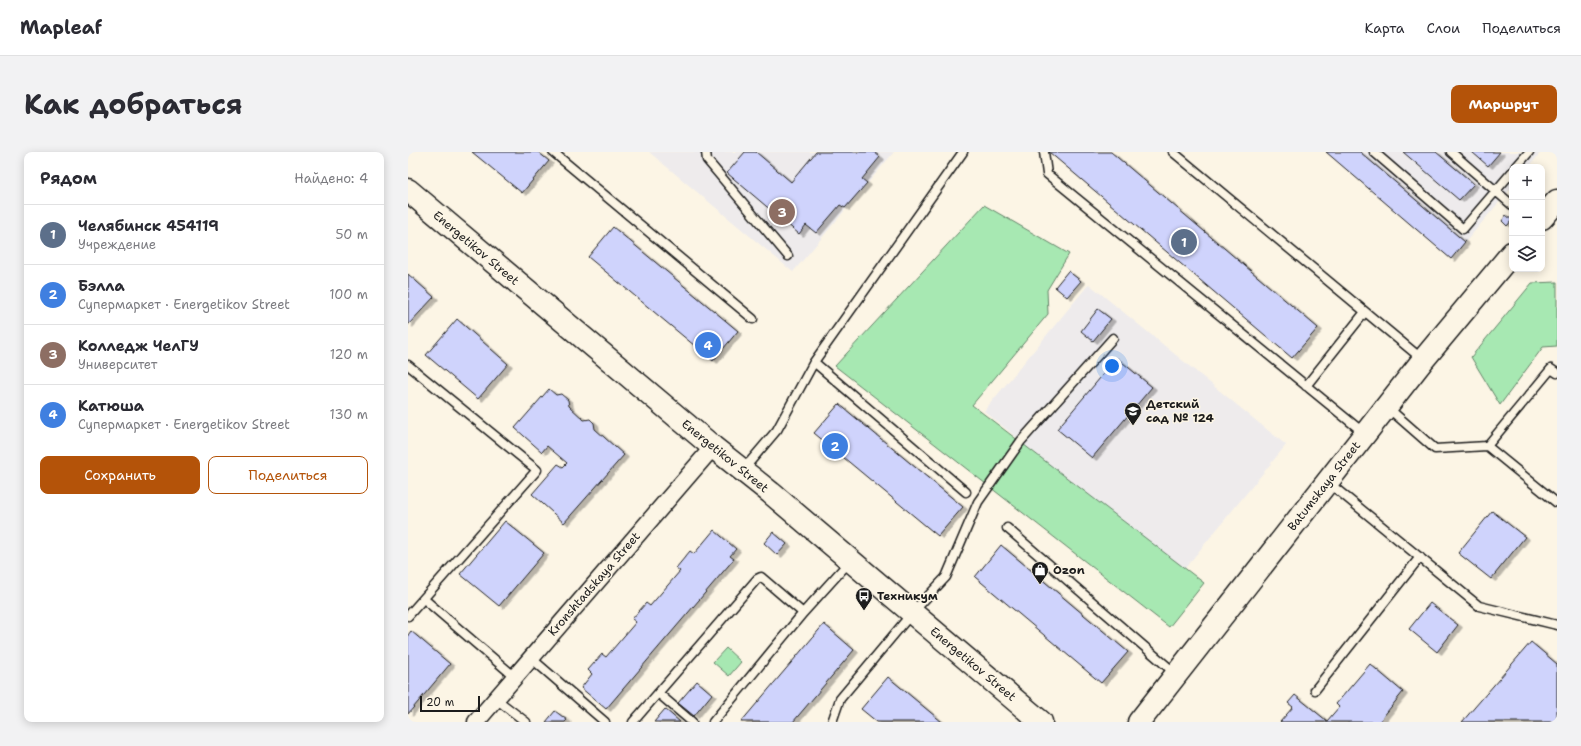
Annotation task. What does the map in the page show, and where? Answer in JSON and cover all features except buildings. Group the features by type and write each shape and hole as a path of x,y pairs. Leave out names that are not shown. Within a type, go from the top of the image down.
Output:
{"street":[{"name":"Energetikov Street","path":"408,190 1041,722"},
{"path":"1545,215 1557,201"},
{"name":"Batumskaya Street","path":"1139,722 1386,406 1509,257"},
{"name":"Kronshtadskaya Street","path":"476,722 713,447"}],"lane":[{"path":"553,152 753,320"},
{"path":"706,152 707,160 788,256"},
{"path":"742,470 777,430 814,362 963,152"},
{"path":"1044,152 1047,174 1365,434"},
{"path":"1173,152 1423,360"},
{"path":"1374,152 1463,229 1509,176"},
{"path":"1450,152 1509,202"},
{"path":"1519,164 1529,152"},
{"path":"1306,386 1365,312"},
{"path":"834,721 840,699 912,613 946,577 978,502 1021,441 1113,338"},
{"path":"814,362 966,492"},
{"path":"408,365 537,470 408,616"},
{"path":"1487,446 1552,369 1557,374"},
{"path":"1386,406 1435,449 1487,446 1557,503"},
{"path":"1328,482 1479,606 1557,625"},
{"path":"1007,528 1176,674"},
{"path":"1315,690 1420,558"},
{"path":"713,722 803,613 850,561"},
{"path":"633,722 757,579 761,577 803,613"},
{"path":"424,599 515,677"},
{"path":"531,658 605,722"},
{"path":"658,693 692,722"},
{"path":"496,699 526,722"}],"shaded area":[{"path":"649,152 894,152 793,272"},
{"path":"1326,152 1541,152 1531,164 1509,164 1509,191 1451,259"},
{"name":"Детский сад № 124","path":"1089,284 1286,445 1181,573 984,411"}],"green space":[{"path":"984,205 1069,254 1047,290 1048,314 972,405 1204,583 1169,627 835,366"},
{"path":"1557,282 1557,346 1543,347 1500,405 1471,357 1532,283"},
{"path":"726,648 741,662 729,676 713,662"}],"place":[{"name":"Колледж ЧелГУ","path":"782,212"},
{"name":"Челябинск 454119","path":"1184,242"},
{"name":"Катюша","path":"708,345"},
{"name":"Детский сад № 124","path":"1133,426"},
{"name":"Бэлла","path":"835,446"},
{"name":"Ozon","path":"1040,585"},
{"name":"Техникум","path":"864,611"}]}
